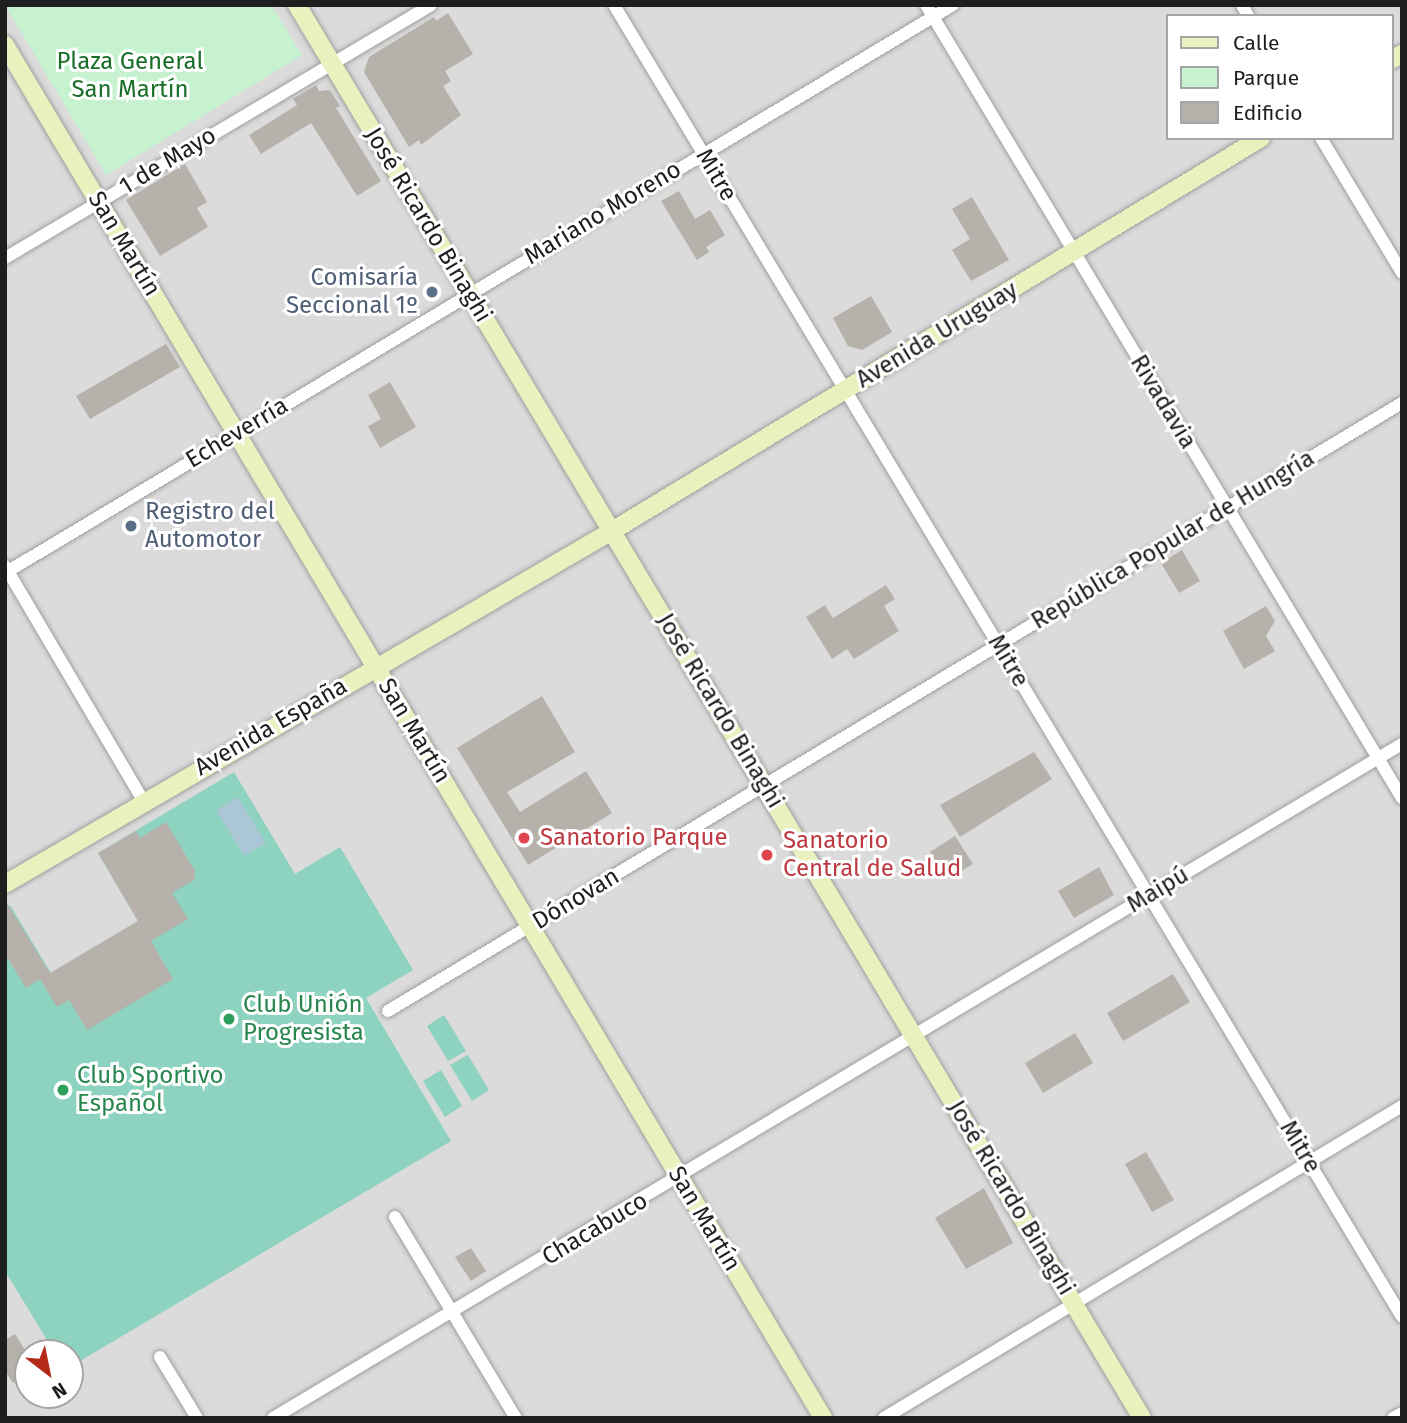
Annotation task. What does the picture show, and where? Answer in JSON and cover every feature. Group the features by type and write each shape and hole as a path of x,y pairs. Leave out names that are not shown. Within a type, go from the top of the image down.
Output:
{"street":[{"name":"José Ricardo Binaghi","path":"297,5 1142,1418"},
{"name":"1 de Mayo","path":"5,258 430,5"},
{"name":"Mitre","path":"614,5 1402,1317"},
{"name":"Rivadavia","path":"926,5 1402,797"},
{"name":"Mariano Moreno","path":"469,293 953,5"},
{"name":"San Martín","path":"5,45 823,1418"},
{"name":"Avenida Uruguay","path":"612,531 1258,140"},
{"path":"1322,140 1402,273"},
{"name":"Echeverría","path":"6,570 469,293"},
{"name":"República Popular de Hungría","path":"765,788 1402,403"},
{"name":"Avenida España","path":"5,884 612,531"},
{"path":"6,570 144,802"},
{"name":"Maipú","path":"915,1037 1402,744"},
{"name":"Dónovan","path":"388,1011 765,788"},
{"name":"Chacabuco","path":"273,1418 915,1037"},
{"path":"884,1418 1402,1106"},
{"path":"395,1217 516,1418"},
{"path":"160,1357 197,1418"},
{"path":"1393,1418 1402,1413"}],"shaded area":[{"path":"5,5 1402,5 1402,1418 5,1418"}],"green space":[{"name":"Plaza General San Martín","path":"5,5 271,5 302,55 106,175"},
{"name":"Club Unión Progresista","path":"234,772 295,874 340,847 413,970 366,998 451,1141 84,1359 84,1339 46,1339 5,1271 5,908 10,905 51,973 138,921 98,853"},
{"path":"444,1015 466,1051 448,1061 427,1026"},
{"path":"468,1055 489,1090 472,1101 450,1065"},
{"path":"441,1070 462,1106 445,1117 423,1081"}],"water":[{"path":"238,797 266,843 244,856 216,810"}],"building":[{"path":"448,13 473,54 445,71 451,81 443,86 461,115 421,145 419,140 409,147 364,72 369,57 434,17 436,21"},
{"path":"316,85 319,91 330,90 340,106 336,108 381,181 357,196 311,123 261,154 249,135 297,105 293,99"},
{"path":"185,164 207,202 197,208 208,227 160,256 126,200"},
{"path":"679,191 695,219 710,210 725,235 706,247 709,252 697,260 661,201"},
{"path":"972,197 1009,260 971,281 952,250 970,239 952,209"},
{"path":"871,296 892,332 862,350 848,346 833,318"},
{"path":"166,344 180,367 90,419 76,396"},
{"path":"390,382 416,427 380,448 368,426 381,419 368,395"},
{"path":"1182,550 1200,581 1179,593 1161,563"},
{"path":"886,585 895,599 884,606 899,631 854,659 847,649 832,659 806,617 825,605 833,618"},
{"path":"1266,606 1275,621 1266,636 1275,651 1244,669 1223,631"},
{"path":"542,696 575,752 507,792 520,812 586,771 612,813 528,865 457,748"},
{"path":"1034,752 1052,779 960,837 940,805"},
{"path":"166,822 195,871 194,880 172,893 188,919 151,941 173,979 87,1030 69,1000 57,1007 40,979 26,988 5,954 5,900 50,973 138,921 98,853 136,831 140,838"},
{"path":"955,836 973,864 948,879 930,852"},
{"path":"1099,867 1114,895 1074,918 1058,891"},
{"path":"1173,974 1190,1002 1123,1041 1107,1013"},
{"path":"1075,1033 1093,1063 1043,1093 1025,1063"},
{"path":"1146,1152 1174,1200 1152,1212 1125,1164"},
{"path":"984,1188 1013,1243 966,1269 935,1218"},
{"path":"471,1248 486,1271 471,1281 455,1257"},
{"path":"15,1334 18,1339 14,1339 13,1383 5,1371 5,1340"}],"place":[{"name":"Comisaría Seccional 1º","path":"432,292"},
{"name":"Registro del Automotor","path":"131,526"},
{"name":"Sanatorio Parque","path":"524,838"},
{"name":"Sanatorio Central de Salud","path":"767,855"},
{"name":"Club Unión Progresista","path":"229,1019"},
{"name":"Club Sportivo Español","path":"63,1090"}]}
